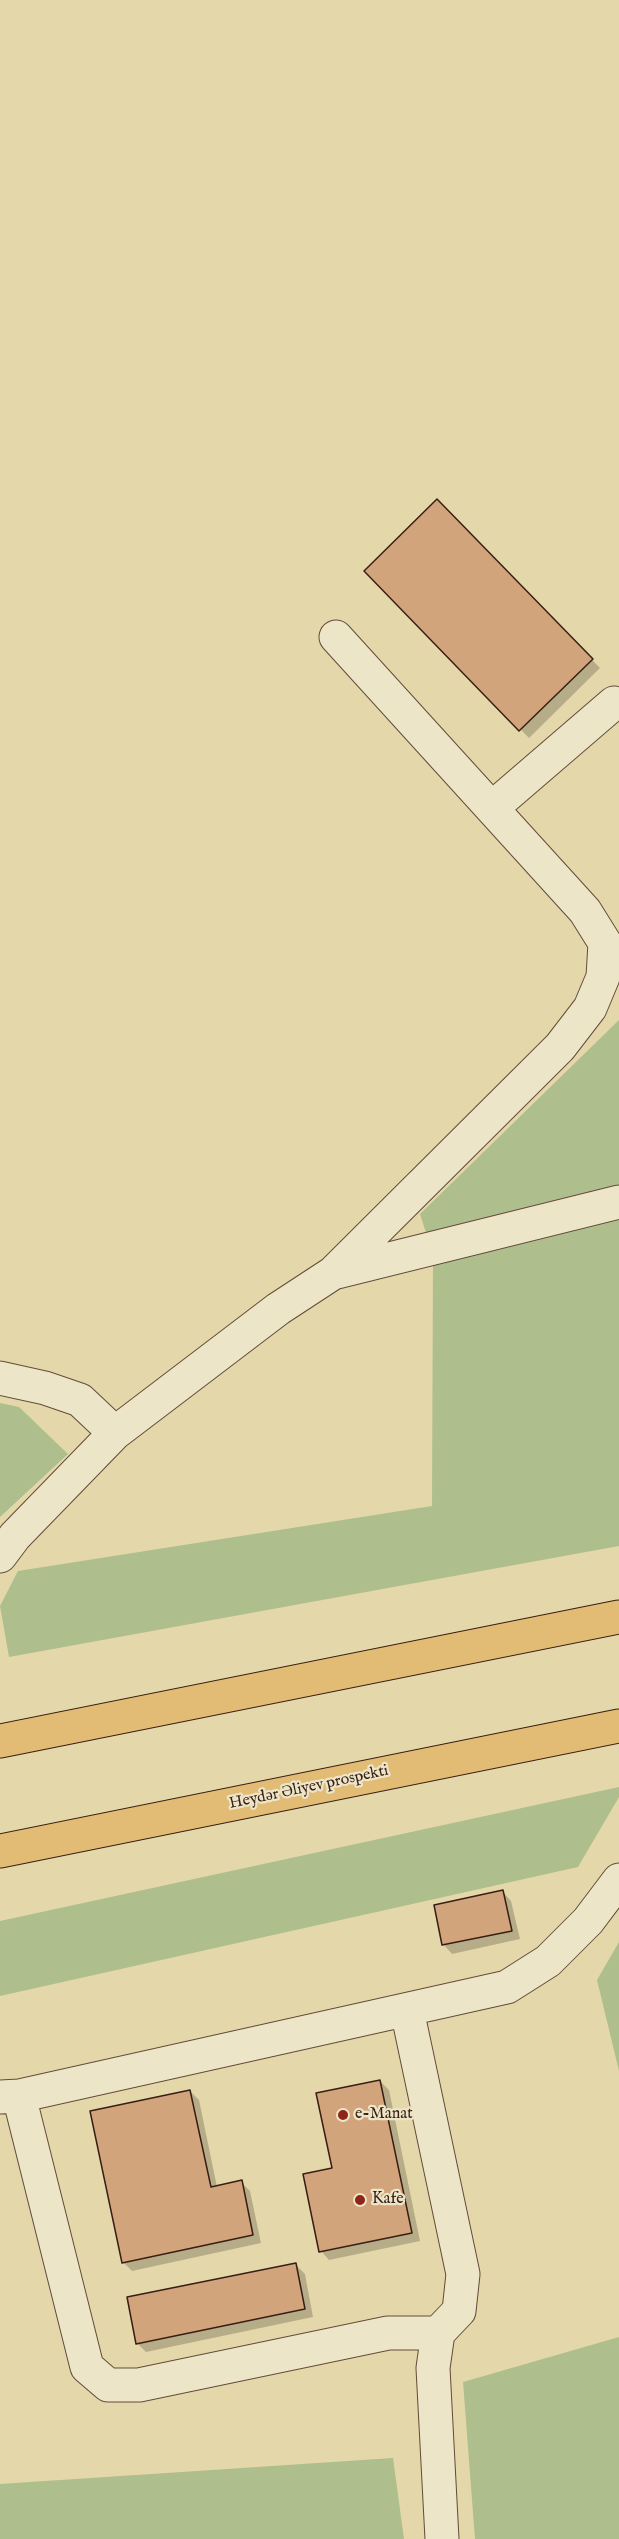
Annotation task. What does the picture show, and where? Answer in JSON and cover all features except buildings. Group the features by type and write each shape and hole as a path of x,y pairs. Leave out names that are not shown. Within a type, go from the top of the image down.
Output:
{"highway":[{"path":"0,1741 619,1617"},
{"name":"Heydər Əliyev prospekti","path":"0,1851 619,1726"}],"street":[{"path":"0,1556 15,1536 115,1433 278,1309 333,1273 560,1047 590,1008 611,972 605,943 585,910 336,637"},
{"path":"492,808 614,702"},
{"path":"333,1273 619,1202"},
{"path":"0,1378 45,1388 80,1400 115,1433"},
{"path":"438,2333 388,2333 139,2385 108,2385 87,2367 9,2096 507,1987 548,1960 588,1921 619,1880"},
{"path":"407,2010 463,2274 459,2311 438,2333 433,2368 442,2539"}],"green space":[{"path":"619,1020 619,1546 9,1657 0,1606 18,1571 432,1506 433,1255 420,1214"},
{"path":"0,1403 19,1407 68,1454 0,1517"},
{"path":"619,1787 619,1797 578,1867 0,1996 0,1921"},
{"path":"619,1942 619,2071 597,1980"},
{"path":"619,2337 619,2539 475,2539 463,2382"},
{"path":"393,2458 404,2539 0,2539 0,2484"}],"place":[{"name":"e-Manat","path":"343,2115"},
{"name":"Kafe","path":"360,2200"}]}
